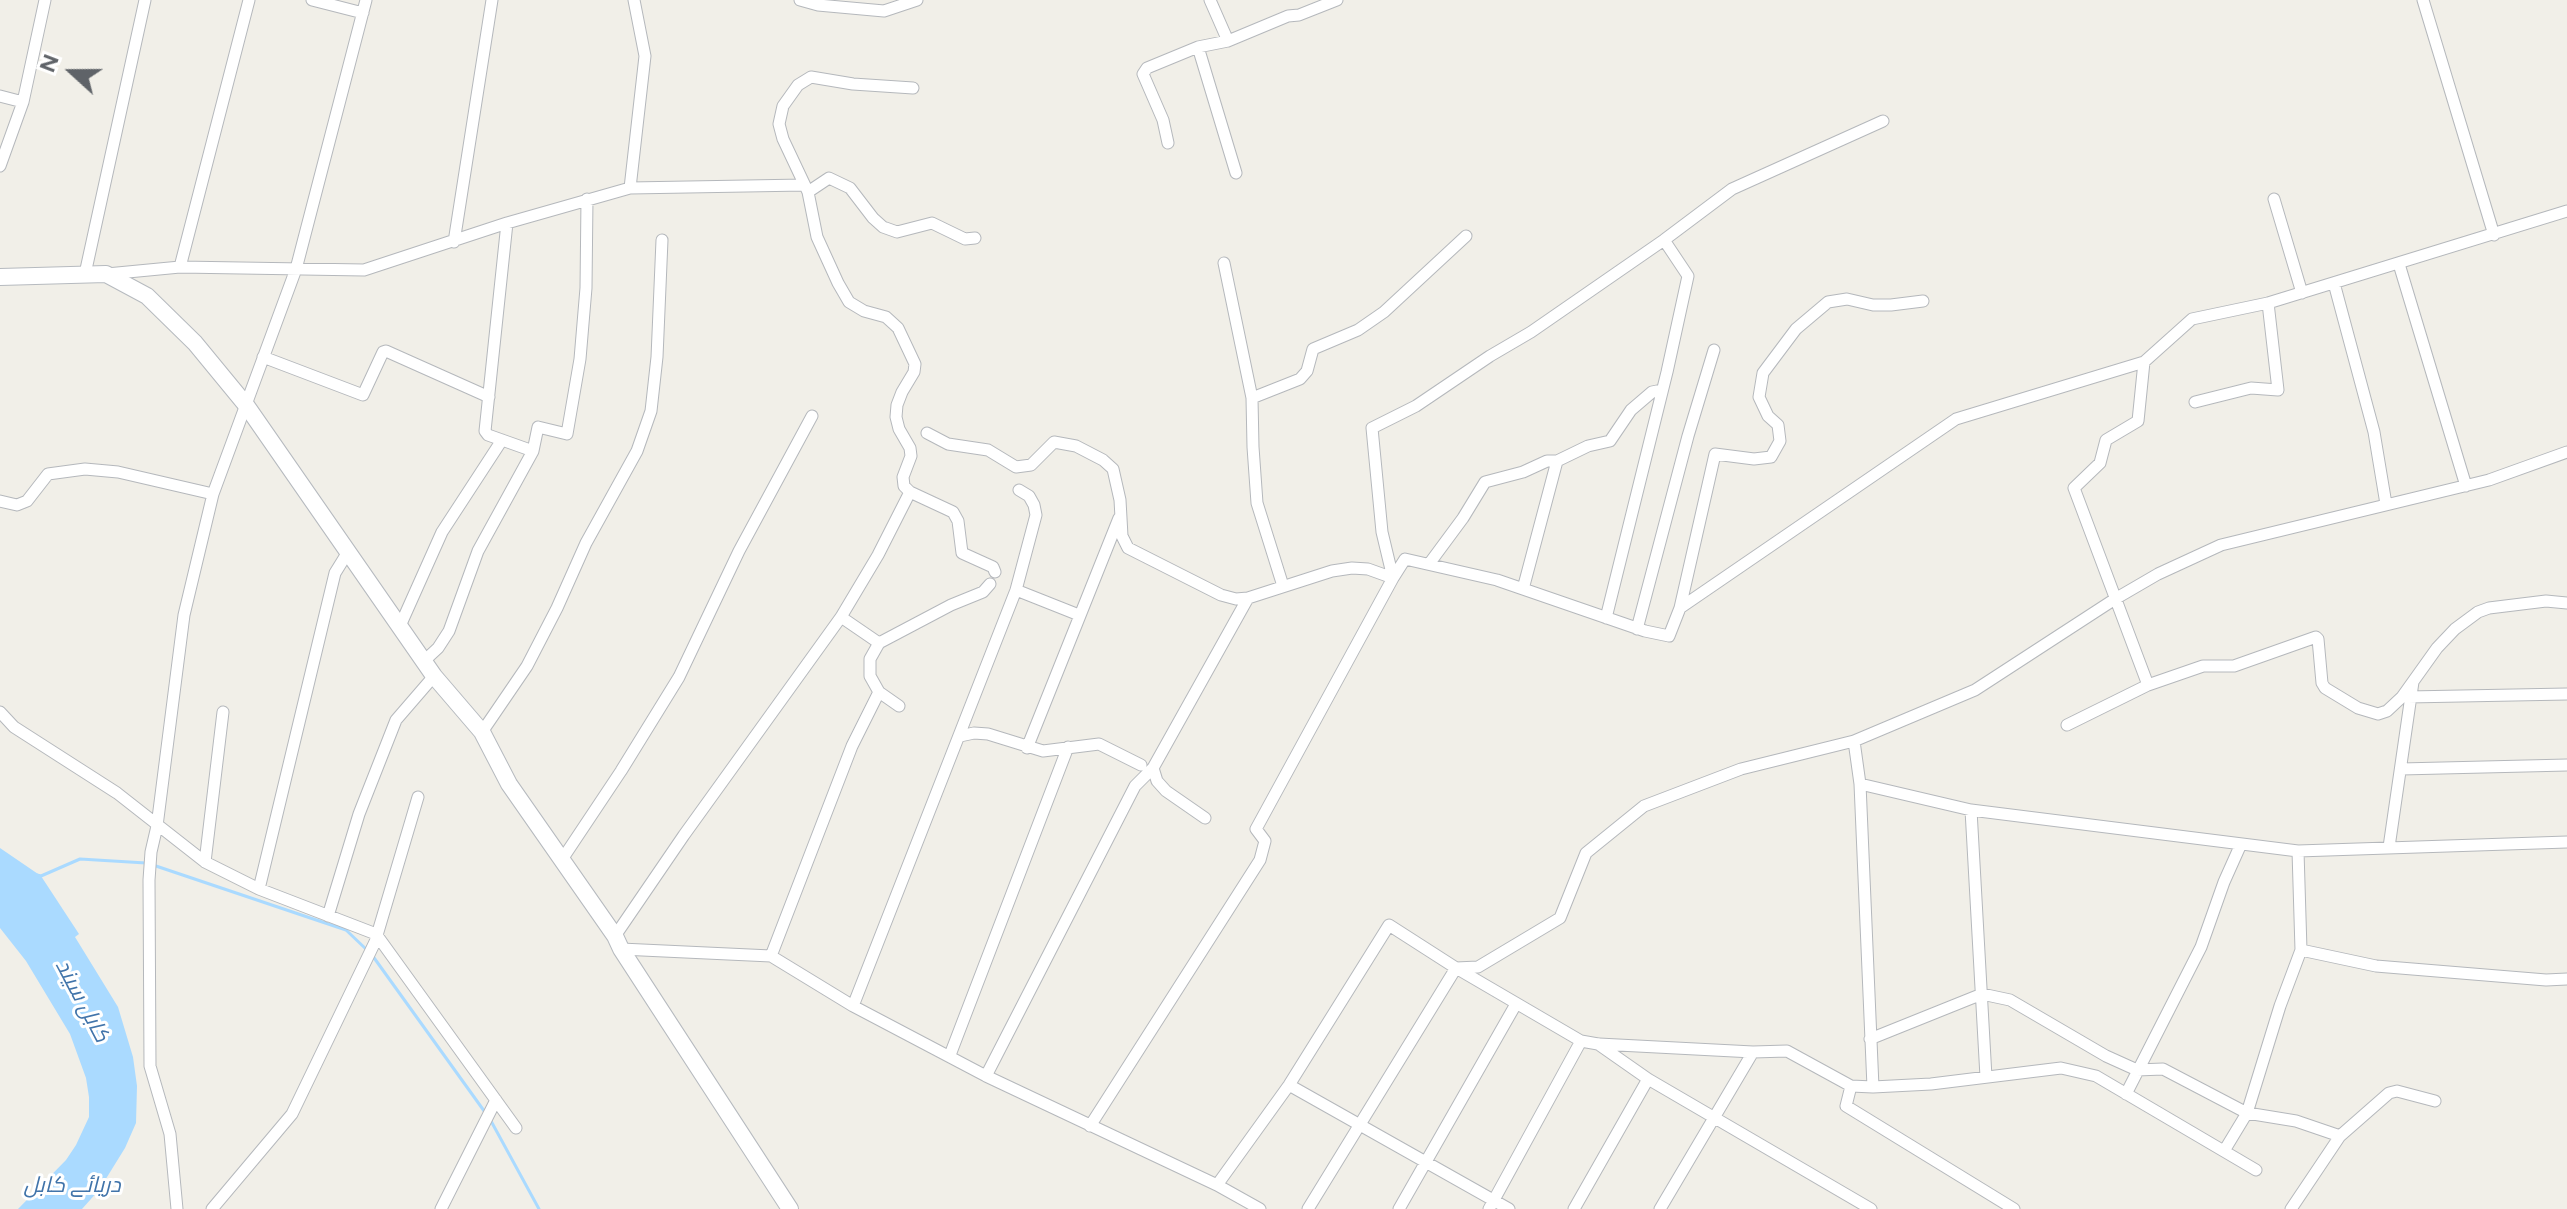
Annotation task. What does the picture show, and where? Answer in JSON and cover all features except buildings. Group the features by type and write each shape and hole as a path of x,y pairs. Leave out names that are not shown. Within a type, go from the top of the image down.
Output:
{"street":[{"path":"0,166 23,102 45,0"},
{"path":"85,274 145,0"},
{"path":"180,267 249,0"},
{"path":"312,0 363,13"},
{"path":"177,1209 170,1134 150,1066 149,880 184,615 213,494 296,269 366,0"},
{"path":"454,242 492,0"},
{"path":"630,188 645,56 634,0"},
{"path":"800,0 818,5 884,11 917,0"},
{"path":"1210,0 1228,41"},
{"path":"1168,143 1163,120 1144,71 1198,47 1228,41 1337,0"},
{"path":"2423,0 2494,235"},
{"path":"1198,47 1236,173"},
{"path":"899,706 879,692 870,676 870,659 879,643 951,605 983,592 992,578 993,567 962,553 958,521 953,512 910,492 904,486 903,477 911,456 896,417 902,392 914,372 915,364 898,328 886,317 864,311 849,302 838,283 817,237 806,188 779,124 783,106 805,79 811,77 853,84 913,88"},
{"path":"0,96 23,102"},
{"path":"1393,578 1382,532 1372,428 1440,391 1664,240 1732,189 1883,121"},
{"path":"0,277 106,274 180,267 364,270 507,223 630,188 806,188 829,178 850,188 883,227 897,232 932,223 965,239 975,238"},
{"path":"424,661 438,648 449,631 478,551 533,451 539,426 567,434 580,359 586,288 587,199"},
{"path":"2274,199 2302,293"},
{"path":"1680,608 1956,419 2144,362 2192,319 2268,303 2567,211"},
{"path":"507,223 485,431 533,451"},
{"path":"1252,398 1300,379 1307,371 1313,349 1358,330 1384,312 1466,236"},
{"path":"482,732 527,666 586,543 637,451 651,411 657,357 662,240"},
{"path":"1606,618 1688,276 1664,240"},
{"path":"1224,263 1252,398 1257,503 1283,586"},
{"path":"2399,264 2466,486"},
{"path":"106,274 147,296 195,343 246,405 434,676 482,732 509,784 563,858 790,1209"},
{"path":"2334,283 2374,432 2386,504"},
{"path":"1090,1126 1260,860 1265,841 1256,829 1405,559 1497,580 1637,629 1669,636 1680,608 1715,454 1754,459 1771,457 1780,441 1778,425 1768,416 1759,397 1763,373 1796,329 1828,302 1847,299 1873,305 1891,305 1923,301"},
{"path":"2195,402 2251,388 2278,390 2268,303"},
{"path":"1637,629 1714,350"},
{"path":"263,357 363,395 386,351 489,397"},
{"path":"2144,362 2138,421 2106,440 2100,463 2074,488 2148,685"},
{"path":"1429,564 1485,482 1523,472 1547,461 1557,461 1588,446 1610,441 1631,410 1652,392 1662,390"},
{"path":"563,858 679,677 739,551 812,416"},
{"path":"927,433 948,444 988,450 1016,467 1031,465 1054,442 1076,446 1109,464 1120,500 1122,536 1128,548 1221,595 1248,598 1352,568 1368,569 1393,578"},
{"path":"400,626 442,532 502,440"},
{"path":"1456,968 1478,967 1560,918 1586,853 1644,806 1741,769 1854,741 1975,690 2115,599 2158,574 2221,545 2489,480 2567,452"},
{"path":"1523,589 1557,461"},
{"path":"0,501 17,505 27,501 48,474 85,469 118,472 213,494"},
{"path":"853,1006 1016,590 1036,515 1029,496 1019,490"},
{"path":"618,942 684,835 841,617 878,555 910,492"},
{"path":"1027,748 1120,516"},
{"path":"259,889 335,573 348,552"},
{"path":"1016,590 1079,615"},
{"path":"986,1076 1135,786 1248,598"},
{"path":"2389,847 2401,769 2407,697 2413,681 2437,648 2455,629 2489,608 2546,601 2567,603"},
{"path":"841,617 879,643"},
{"path":"2067,725 2148,685 2203,666 2234,666 2316,637 2322,683 2330,693 2358,708 2378,714 2407,697 2567,694"},
{"path":"328,916 359,814 396,720 434,676"},
{"path":"771,956 836,786 879,692"},
{"path":"0,712 14,727 117,793 205,862 259,889 375,938 493,1105 516,1128"},
{"path":"205,862 223,712"},
{"path":"960,736 988,734 1043,751 1099,744 1106,746 1147,766 1166,791 1205,818"},
{"path":"1854,741 1860,784 1873,1087"},
{"path":"950,1055 1068,747"},
{"path":"2401,769 2567,765"},
{"path":"1860,784 1971,810 2298,851 2567,842"},
{"path":"212,1209 292,1114 369,956 418,797"},
{"path":"1971,810 1986,1077"},
{"path":"2126,1094 2201,947 2241,844"},
{"path":"2224,1151 2247,1113 2301,950 2298,851"},
{"path":"1217,1185 1289,1085 1389,925 1581,1041 1753,1052 1787,1051 1851,1086 1931,1084 2061,1068 2096,1076 2256,1170"},
{"path":"618,942 771,956 853,1006 986,1076 1217,1185 1260,1209"},
{"path":"2301,950 2376,966 2546,980 2567,979"},
{"path":"1308,1209 1456,968"},
{"path":"1870,1039 1982,994 2010,1000 2106,1056 2137,1070 2163,1069 2247,1113 2296,1121 2340,1136"},
{"path":"1399,1209 1516,1004"},
{"path":"1492,1204 1581,1041"},
{"path":"1598,1044 1648,1079 1871,1209"},
{"path":"1660,1209 1753,1052"},
{"path":"1574,1209 1648,1079"},
{"path":"1289,1085 1427,1161 1492,1204 1509,1209"},
{"path":"1851,1086 1846,1106 2014,1209"},
{"path":"2291,1209 2340,1136 2393,1091 2435,1101"},
{"path":"441,1209 493,1105"}],"water":[{"path":"0,848 41,876 79,934 75,937 118,1007 133,1057 137,1086 136,1123 125,1148 99,1190 82,1209 18,1209 66,1160 76,1145 89,1117 89,1097 86,1078 70,1034 26,961 0,928"}],"waterway":[{"path":"37,875 80,859 146,863"},
{"path":"153,865 346,930 367,950"},
{"path":"372,955 487,1115"},
{"path":"491,1121 539,1209"}],"water label":[{"name":"کابل سيند","path":"82,1001"},
{"name":"دریائے کابل","path":"72,1186"}]}
